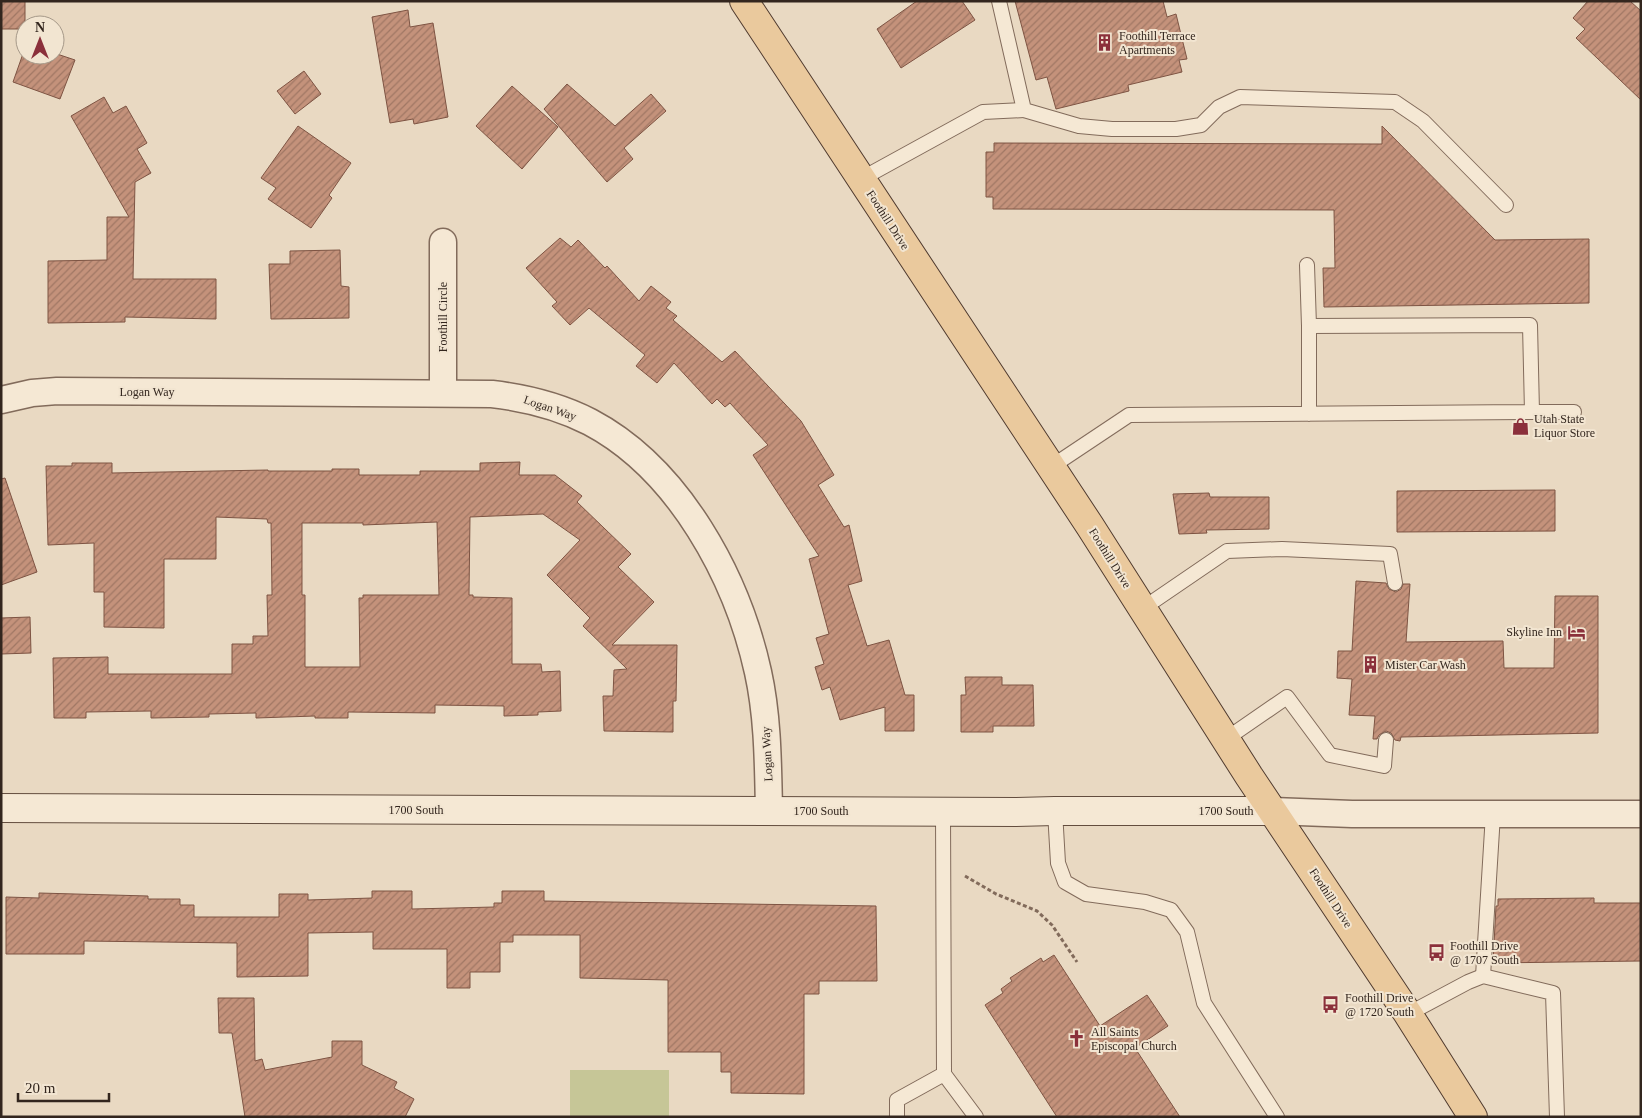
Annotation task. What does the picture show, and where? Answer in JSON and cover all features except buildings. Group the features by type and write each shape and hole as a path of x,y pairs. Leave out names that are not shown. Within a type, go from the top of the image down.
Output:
{"main road":[{"name":"Foothill Drive","path":"744,1 1051,467 1273,811 1408,1014 1473,1117"}],"street":[{"name":"Foothill Circle","path":"443,242 443,393"},
{"name":"Logan Way","path":"1,400 32,393 57,391 492,394 523,398 590,422 619,440 644,461 669,489 692,518 714,553 732,592 747,630 758,673 765,716 769,811"},
{"name":"1700 South","path":"1,808 943,812 1055,810 1273,811 1352,814 1641,814"}],"lane":[{"path":"1000,1 1024,110"},
{"path":"861,179 983,112 1024,110 1079,126 1112,129 1176,129 1201,124 1220,107 1240,97 1395,102 1423,121 1506,205"},
{"path":"1307,265 1309,414"},
{"path":"1309,326 1530,325 1532,412"},
{"path":"1051,467 1129,415 1574,412"},
{"path":"1142,609 1227,552 1282,549 1390,554 1395,583"},
{"path":"1226,738 1287,698 1330,755 1384,766 1386,740"},
{"path":"1055,810 1058,863 1065,882 1086,894 1145,902 1171,910 1187,932 1204,1003 1277,1117"},
{"path":"943,812 944,1074 976,1117"},
{"path":"1483,976 1492,814"},
{"path":"1408,1014 1483,976 1553,993 1557,1117"},
{"path":"897,1117 897,1100 944,1074"}],"path":[{"path":"944,866 968,877 996,894 1037,912 1052,925 1077,962"}],"green space":[{"path":"570,1070 669,1070 669,1117 570,1117"}],"place":[{"name":"Foothill Terrace Apartments","path":"1105,43"},
{"name":"Utah State Liquor Store","path":"1520,426"},
{"name":"Skyline Inn","path":"1576,632"},
{"name":"Mister Car Wash","path":"1371,665"},
{"name":"Foothill Drive @ 1707 South","path":"1436,953"},
{"name":"Foothill Drive @ 1720 South","path":"1331,1005"},
{"name":"All Saints Episcopal Church","path":"1077,1039"}]}
